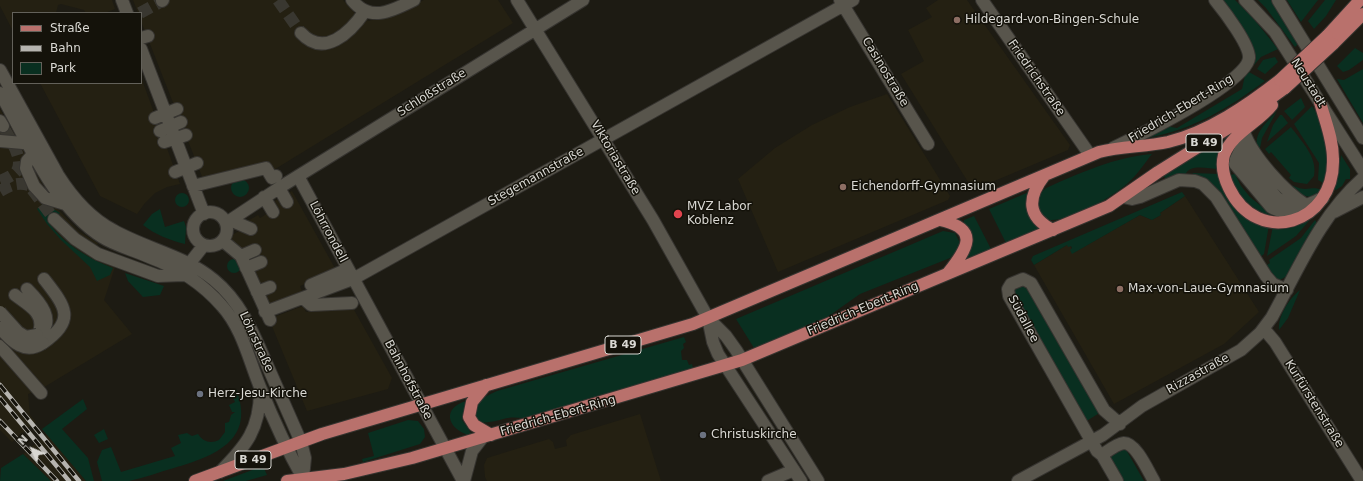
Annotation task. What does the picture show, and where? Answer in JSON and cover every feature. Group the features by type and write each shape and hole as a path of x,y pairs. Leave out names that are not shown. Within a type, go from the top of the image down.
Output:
{"main road":[{"path":"1342,21 1350,0"},
{"name":"Friedrich-Ebert-Ring","path":"1330,40 1342,21 1360,0"},
{"name":"Friedrich-Ebert-Ring","path":"304,480 369,469 725,366 1103,209 1123,197 1158,172 1242,120 1330,40 1363,14"},
{"name":"Friedrich-Ebert-Ring","path":"287,447 421,404 708,318 1044,176 1090,155 1113,148 1161,143 1192,134 1283,84"},
{"path":"1283,84 1269,109 1245,134 1228,148 1223,163 1225,180 1236,200 1243,208 1261,220 1277,222 1289,221 1305,216 1323,198 1330,186 1333,160 1330,138 1320,102"},
{"path":"1044,176 1034,191 1032,207 1039,221 1054,230"},
{"path":"940,220 961,227 966,235 964,250 948,274"},
{"path":"486,385 472,402 469,417 474,425 487,436"},
{"name":"B 49","path":"195,481 287,447"},
{"name":"B 49","path":"287,481 304,480"}],"street":[{"path":"352,0 365,12 373,14 384,13 414,0"},
{"name":"Viktoriastraße","path":"517,0 653,220 708,318"},
{"name":"Schloßstraße","path":"279,183 298,176 583,0"},
{"name":"Friedrichstraße","path":"982,0 1090,155"},
{"name":"Friedrich-Ebert-Ring","path":"1113,148 1158,126 1229,83 1246,66 1249,57 1247,47 1216,0"},
{"name":"Neustadt","path":"1245,0 1275,32 1363,170"},
{"name":"Neustadt","path":"1278,0 1363,138"},
{"name":"Stegemannstraße","path":"348,278 604,139 846,2"},
{"name":"Casinostraße","path":"846,2 928,144"},
{"path":"301,33 312,43 317,44 330,42 350,30 365,12"},
{"path":"144,63 153,96 163,112 176,139 204,214"},
{"path":"0,70 32,139 34,153 65,204 82,221 104,238 171,260"},
{"path":"0,93 66,187 95,218 115,231 171,260"},
{"path":"1245,134 1256,154 1301,207"},
{"path":"1245,134 1236,159 1237,168 1271,207 1284,212 1323,198"},
{"path":"0,141 19,143 32,139"},
{"path":"193,186 255,167 266,168 272,178 279,183 287,202"},
{"name":"Löhrrondell","path":"222,241 241,256 267,318 310,304 348,278 298,176"},
{"name":"Rizzastraße","path":"1018,481 1092,441 1120,424 1142,406 1241,350 1264,329 1319,228 1338,203 1363,178"},
{"path":"1123,197 1140,197 1179,180 1191,180 1203,184 1216,197 1266,276 1273,284 1286,290"},
{"path":"251,229 228,222 217,214 204,214 195,221 193,232 199,242 204,245 212,246 222,241 226,236 228,222 262,199 279,183"},
{"name":"Rizzastraße","path":"1327,217 1362,197"},
{"path":"262,199 270,213"},
{"path":"54,219 75,239 98,254 158,276 184,275"},
{"path":"193,259 204,245"},
{"path":"241,256 256,250"},
{"name":"Löhrstraße","path":"171,260 184,275 210,294 231,317 239,332 260,388 304,480"},
{"name":"Löhrstraße","path":"171,260 204,271 223,288 237,304 252,330 301,442 305,458 304,480"},
{"path":"247,270 262,264"},
{"path":"311,285 348,278"},
{"name":"Bahnhofstraße","path":"348,278 421,404 463,481"},
{"name":"Südallee","path":"1117,481 1092,441 1009,296 1008,289 1011,284 1023,279 1031,283 1104,410 1120,424"},
{"path":"41,393 3,349 58,332 64,322 60,301 42,281"},
{"path":"257,292 270,287"},
{"path":"0,328 9,339 20,346 31,348 44,331 46,327 46,312 37,298 27,289"},
{"path":"15,295 38,315 41,320 39,337"},
{"name":"Löhrrondell","path":"310,304 346,305"},
{"path":"0,312 18,332 26,337 39,337"},
{"path":"708,318 726,336 818,481"},
{"path":"708,318 713,342 725,366 801,481"},
{"name":"Kurfürstenstraße","path":"1264,329 1275,342 1362,481"},
{"path":"220,472 242,449 254,429 260,411 260,388"},
{"name":"Bahnhofstraße","path":"463,481 472,451 487,436"},
{"path":"1102,455 1122,443 1129,444 1134,448 1154,481"},
{"path":"768,481 794,470"}],"shaded area":[{"path":"0,0 112,0 115,9 108,12 85,12 84,10 61,4 58,5 56,12 12,12 12,29 0,6"},
{"path":"133,0 343,0 357,16 369,21 404,10 424,0 498,0 513,23 272,171 267,162 203,179 142,24 142,12 138,12"},
{"path":"938,0 967,0 1070,145 1068,150 973,190 901,74 924,61 908,30 932,17 926,8"},
{"path":"142,80 180,184 167,187 155,193 137,214 100,196 41,84 142,84"},
{"name":"Eichendorff-Gymnasium","path":"887,94 950,196 948,200 778,272 738,179 775,148 812,125 850,107"},
{"path":"0,109 54,205 78,231 98,243 91,257 115,267 104,300 132,334 41,389 28,394 30,415 36,422 12,442 0,430"},
{"path":"292,191 337,272 300,286 302,291 267,305 230,236 243,229 241,225 258,215 260,218 278,207 275,201"},
{"name":"Max-von-Laue-Gymnasium","path":"1185,196 1259,312 1224,344 1114,404 1034,265 1067,245 1070,245 1073,253 1140,215 1152,220 1161,215 1160,213"},
{"path":"303,306 306,312 353,308 392,378 388,389 307,411 269,319"},
{"path":"640,414 661,481 487,481 485,477 484,465 487,458 549,439 553,442 555,449 567,446 566,440 571,435"},
{"path":"47,434 86,481 51,481 23,454"}],"green space":[{"path":"1221,0 1235,0 1253,18 1278,49 1261,57 1254,65 1254,57"},
{"path":"1258,0 1271,0 1298,44 1295,47 1266,8"},
{"path":"1287,0 1318,0 1301,22"},
{"path":"1325,0 1336,0 1326,16 1314,29 1308,21"},
{"path":"1355,48 1363,53 1363,60 1349,70 1343,72 1337,66"},
{"path":"1275,57 1278,62 1265,74 1257,69 1263,60"},
{"path":"1363,69 1363,123 1337,79 1344,80"},
{"path":"1249,72 1265,81 1224,109 1195,124 1179,130 1147,138 1146,136 1169,123 1171,127 1177,128 1242,89 1245,75"},
{"path":"1301,98 1305,107 1292,120 1284,111"},
{"path":"1312,106 1322,122 1330,153 1325,184 1318,180 1319,163 1294,124"},
{"path":"1277,111 1262,138 1260,148 1258,150 1257,139 1259,134 1265,124"},
{"path":"1280,115 1282,115 1288,123 1267,142 1273,125"},
{"path":"1291,127 1308,150 1314,162 1314,176 1307,184 1294,182 1289,178 1291,175 1271,152 1269,154 1265,149"},
{"path":"1219,141 1219,169 1195,168 1187,171 1185,175 1166,180 1164,176"},
{"path":"1152,154 1128,183 1112,195 1091,207 1069,217 1050,220 1040,212 1038,199 1046,188 1085,171 1111,162 1125,158"},
{"path":"1341,155 1350,169 1350,179 1346,179 1342,186 1336,190 1334,189 1338,178"},
{"path":"1193,173 1219,174 1220,180 1269,225 1264,254 1259,258 1191,176"},
{"path":"1235,174 1241,186 1250,197 1271,214 1271,216 1263,213 1245,200 1236,189 1230,175"},
{"path":"240,179 246,182 249,188 246,194 240,197 234,194 231,188 234,182"},
{"path":"1289,184 1305,189 1315,188 1321,190 1313,197 1309,197 1300,194"},
{"path":"1029,192 1039,229 1006,243 989,209"},
{"path":"1182,192 1185,196 1160,213 1161,215 1152,220 1140,215 1072,254 1070,250 1072,248 1071,246 1068,247 1067,245 1034,265 1031,260 1033,256"},
{"path":"179,193 185,193 189,197 189,203 185,207 179,207 175,203 175,197"},
{"path":"44,203 60,213 49,223 55,231 78,250 113,268 110,275 97,281 90,267 61,240 47,224 37,209"},
{"path":"160,209 165,227 184,221 186,227 185,244 163,237 143,225 152,214"},
{"path":"1315,214 1296,236 1267,256 1273,226"},
{"path":"974,216 991,249 959,262 964,220"},
{"path":"1315,220 1317,223 1289,275 1278,281 1264,267 1270,263 1269,260 1301,238"},
{"path":"943,231 955,233 960,243 958,249 950,258 860,294 826,318 754,348 736,319"},
{"path":"234,259 239,261 241,266 239,271 234,273 229,271 227,266 229,261"},
{"path":"125,273 164,286 160,295 143,297 128,281"},
{"path":"1022,285 1027,285 1101,412 1085,422 1012,292"},
{"path":"1300,290 1288,318 1279,330 1282,313 1292,298"},
{"path":"684,337 686,342 683,344 684,348 681,351 682,360 687,360 689,365 692,364 693,368 524,418 510,418 492,422 480,422 476,420 474,415 476,405 484,398 497,391"},
{"path":"236,389 241,407 241,421 236,433 228,443 217,451 204,458 135,480 102,481 97,462 102,450 111,447 121,472 175,456 171,448 181,443 178,435 187,433 192,436 198,434 207,442 219,440 225,432 225,423 229,422 231,415 235,412 232,412 229,405 235,402 230,391"},
{"path":"83,399 87,409 62,429 88,458 94,481 86,481 42,429"},
{"path":"466,401 462,420 471,433 468,435 455,428 450,418 453,408"},
{"path":"408,420 418,421 424,429 425,437 420,444 363,462 362,459 374,456 368,433"},
{"path":"104,429 108,439 99,443 94,435"},
{"path":"1124,446 1144,481 1122,481 1107,455"},
{"path":"23,454 51,481 0,481 1,468"},
{"path":"263,466 267,475 246,481 223,481"}],"tunnel":[{"path":"278,0 301,33"},
{"path":"142,12 162,1"},
{"path":"0,181 16,172 19,167 18,155 3,126"},
{"path":"0,191 14,185 29,185 54,219"}],"railway":[{"path":"0,385 79,481"},
{"path":"0,398 69,481"},
{"path":"0,421 57,481"}],"place":[{"name":"Hildegard-von-Bingen-Schule","path":"957,20"},
{"name":"Eichendorff-Gymnasium","path":"843,187"},
{"name":"MVZ Labor Koblenz","path":"678,214"},
{"name":"Max-von-Laue-Gymnasium","path":"1120,289"},
{"name":"Herz-Jesu-Kirche","path":"200,394"},
{"name":"Christuskirche","path":"703,435"}]}
